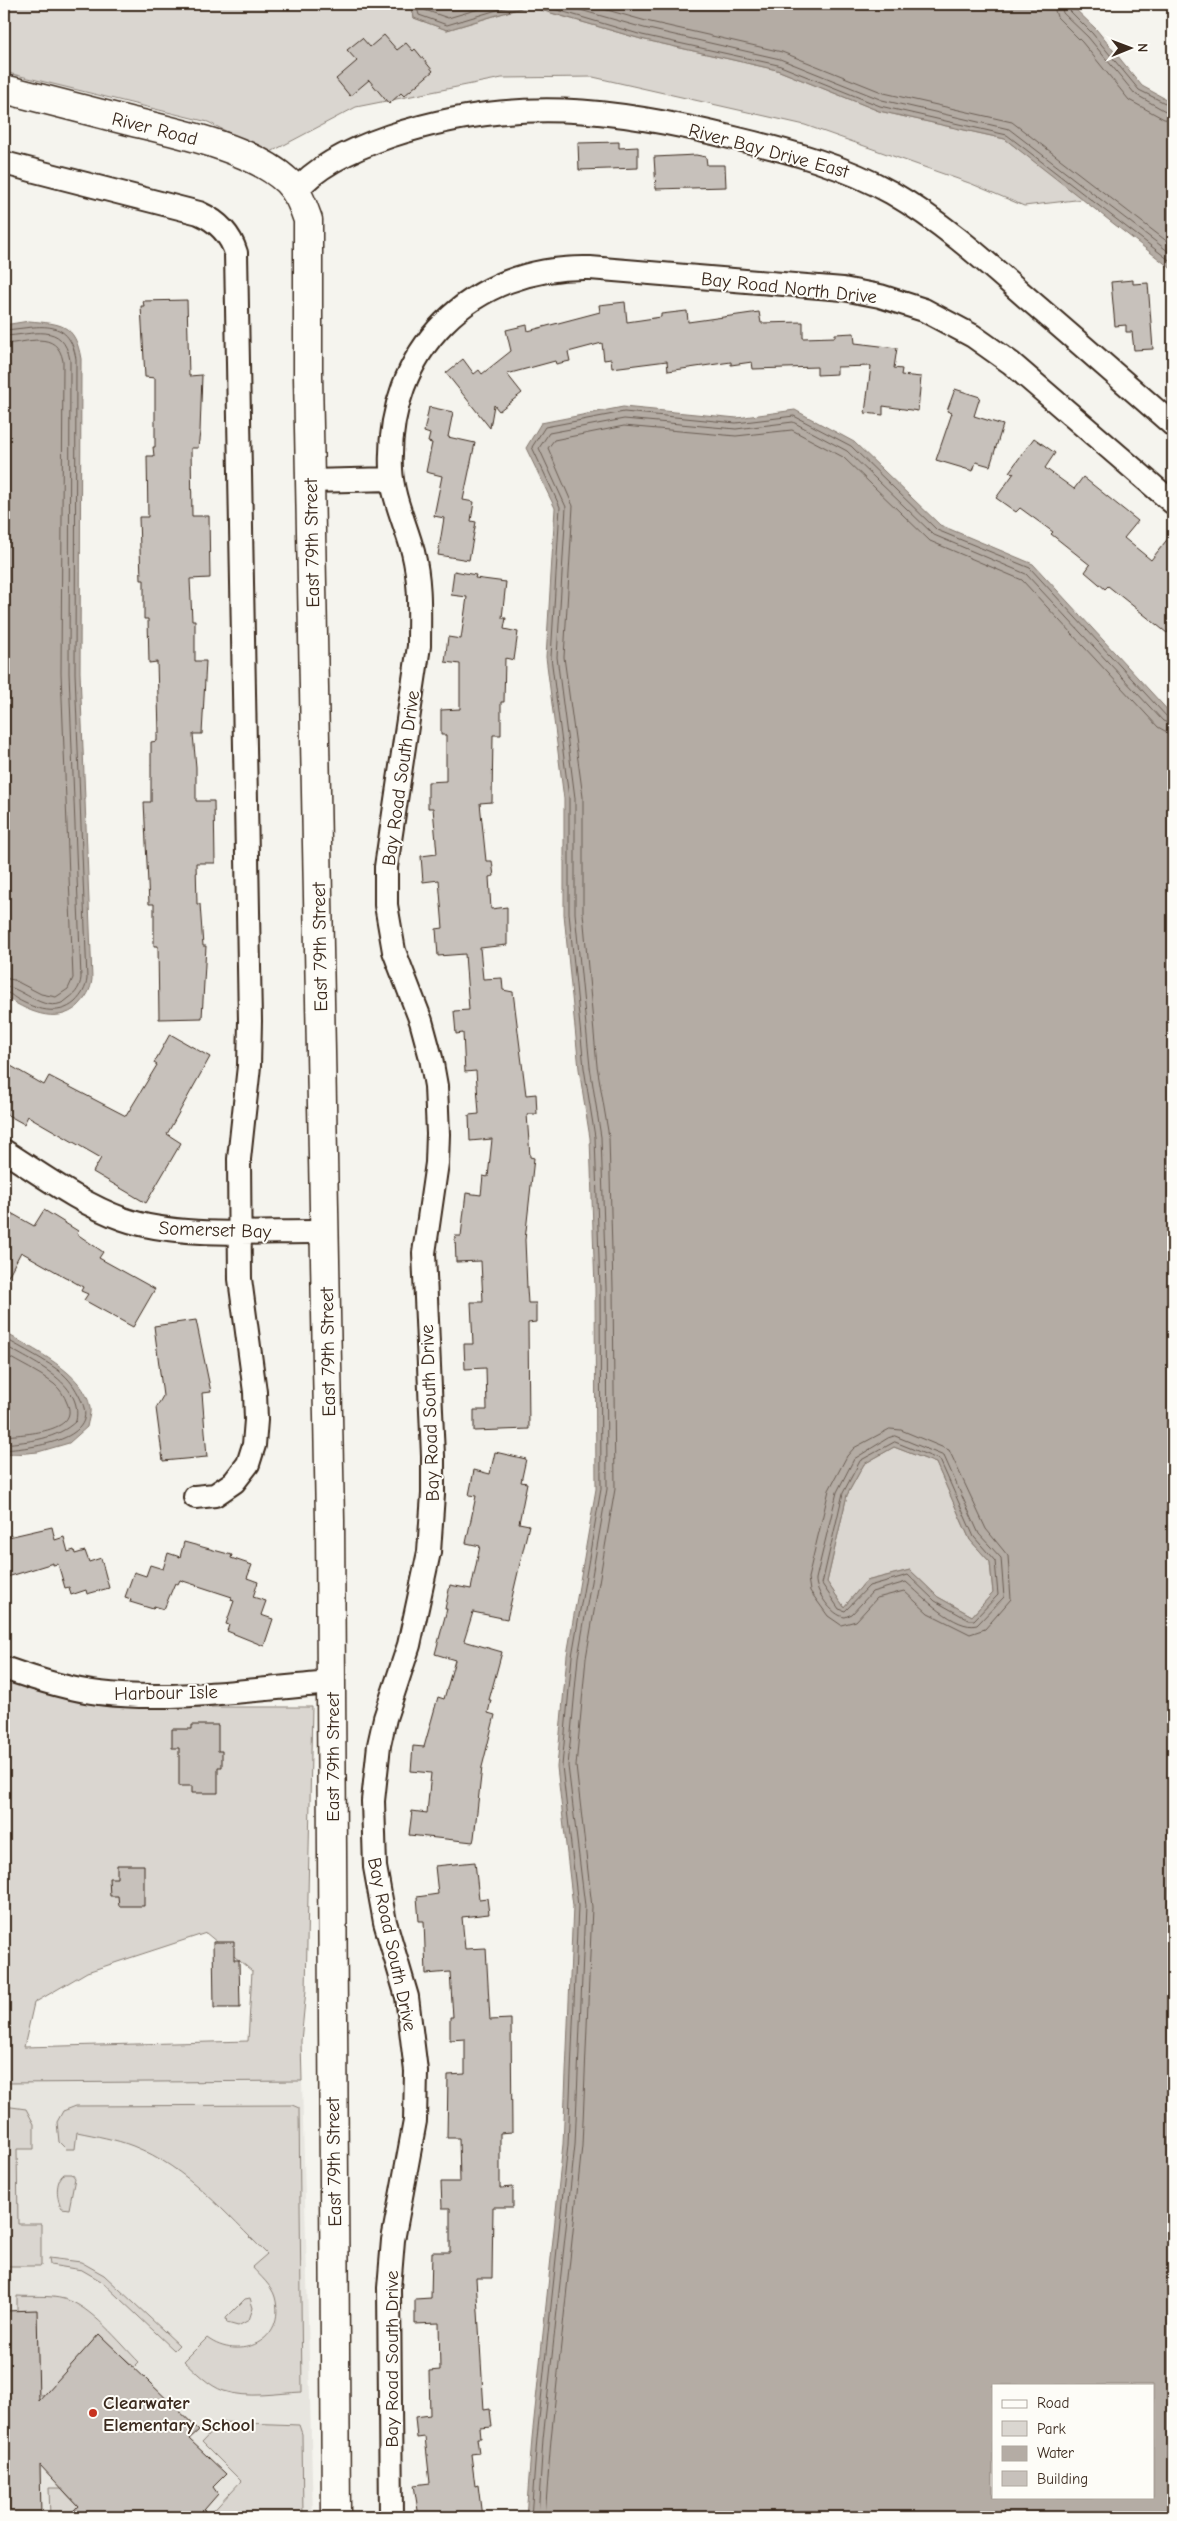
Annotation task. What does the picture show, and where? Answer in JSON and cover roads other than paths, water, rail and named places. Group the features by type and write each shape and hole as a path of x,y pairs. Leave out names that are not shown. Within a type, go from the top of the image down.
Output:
{"street":[{"name":"River Road","path":"4,89 218,144 261,164 280,176 296,191"},
{"name":"River Bay Drive East","path":"296,191 330,164 371,143 441,121 515,110 570,109 626,115 775,148 855,173 914,206 955,236 1173,424"},
{"path":"4,163 199,213 214,220 232,243 236,253 250,1021 249,1066 239,1159 240,1279 255,1392 256,1420 254,1445 248,1464 234,1482 214,1495 195,1496"},
{"name":"East 79th Street","path":"296,191 305,207 308,220 310,481 332,1683 336,2517"},
{"name":"Bay Road North Drive","path":"443,324 465,304 497,285 524,275 561,268 590,268 825,287 880,296 941,318 996,352 1173,503"},
{"name":"Bay Road South Drive","path":"391,2517 389,2288 396,2220 415,2121 416,2070 407,1997 385,1922 375,1867 373,1801 379,1745 385,1718 409,1645 429,1552 433,1494 433,1456 424,1253 437,1162 438,1134 436,1086 432,1058 421,1021 394,950 386,905 387,849 419,646 421,608 412,552 395,498 390,441 399,395 414,360 443,324"},
{"path":"310,481 392,479"},
{"name":"Somerset Bay","path":"4,1151 82,1199 126,1220 174,1230 325,1232"},
{"name":"Harbour Isle","path":"4,1668 52,1684 99,1693 138,1696 332,1683"}],"water":[{"path":"411,4 1070,4 1096,29 1142,86 1173,103 1173,270 1005,139 879,111 777,70 641,39 527,6 447,30 414,18"},
{"path":"29,321 50,323 65,328 75,338 81,359 80,672 92,979 88,994 78,1006 60,1015 41,1014 31,1011 4,996 4,325"},
{"path":"623,407 737,418 795,410 854,442 940,525 1033,564 1173,716 1173,2517 526,2517 532,2438 563,2144 573,1906 557,1767 567,1655 596,1489 595,1289 590,1138 579,1069 564,914 564,799 546,657 555,508 526,448 541,423","holes":["894,1447 936,1463 970,1540 990,1562 993,1593 972,1616 938,1597 910,1570 866,1581 844,1607 827,1582 847,1495 864,1464"]},
{"path":"4,1332 55,1363 79,1384 86,1395 90,1410 87,1427 69,1443 38,1452 4,1455"}],"place":[{"name":"Clearwater Elementary School","path":"93,2413"}]}
